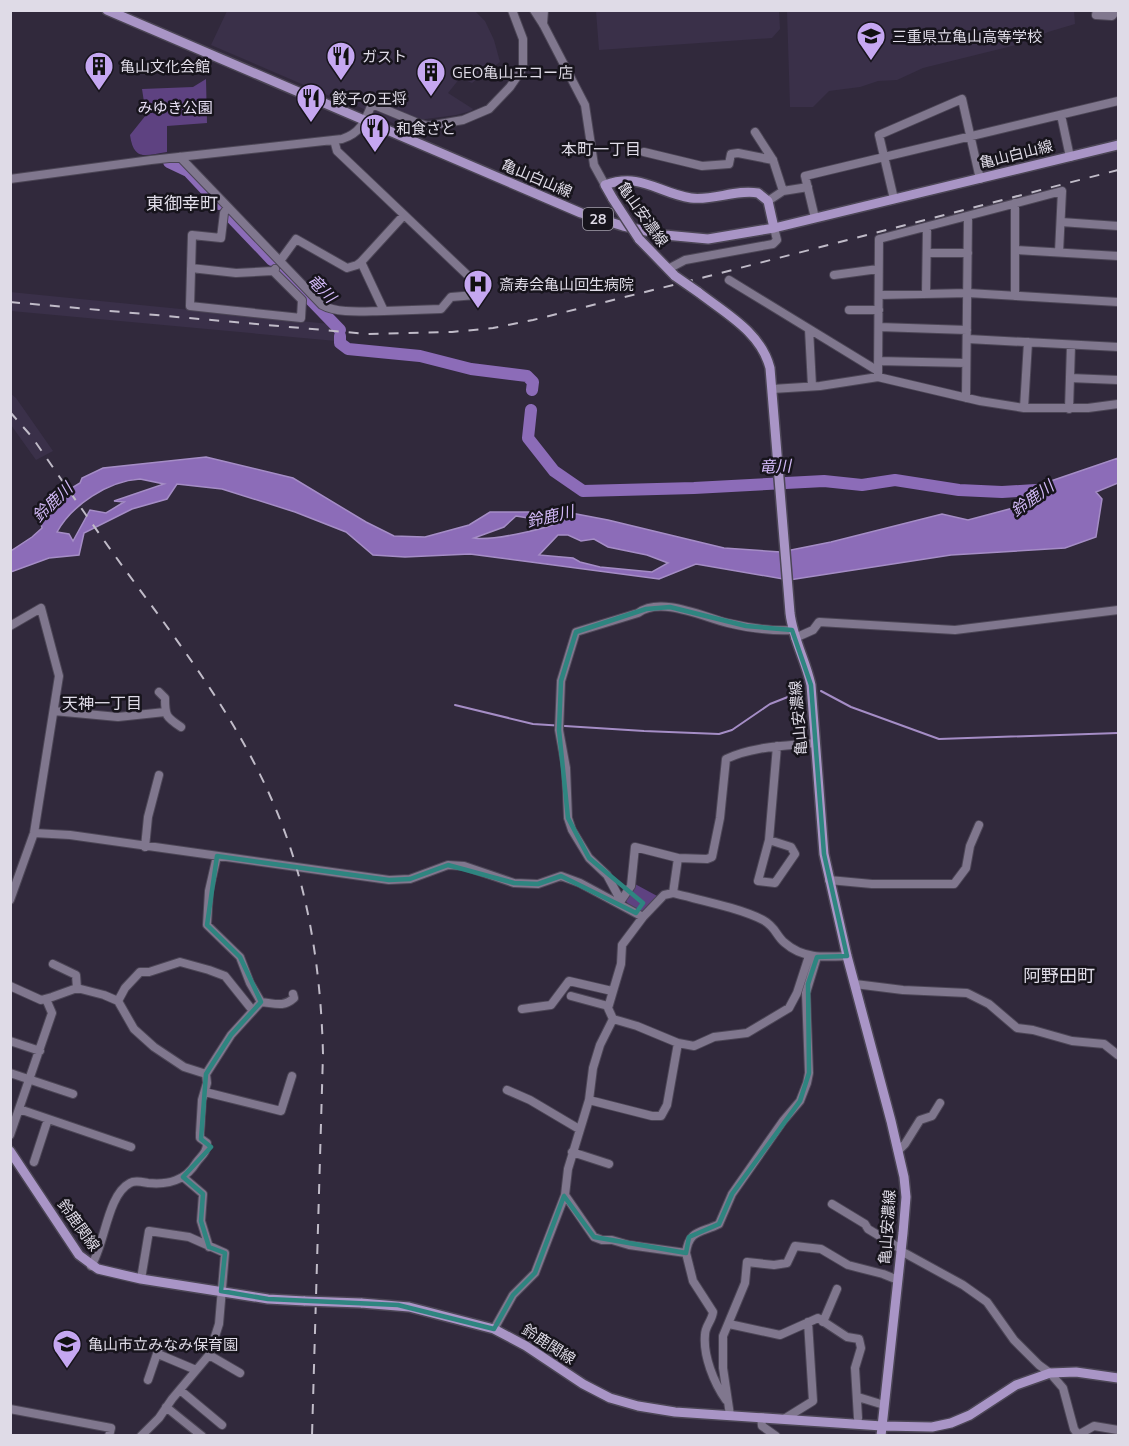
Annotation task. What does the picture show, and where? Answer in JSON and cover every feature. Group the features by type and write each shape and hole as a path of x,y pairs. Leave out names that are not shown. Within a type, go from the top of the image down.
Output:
{"main road":[{"name":"亀山白山線","path":"107,10 581,213 622,226 665,235 708,239 774,228 1119,145"},
{"name":"亀山安濃線","path":"768,201 762,195 752,192 703,199 692,198 634,180 625,179 605,184 639,239 671,273 734,319 756,340 768,360 790,613 794,634 811,685 822,830 829,880 904,1178 906,1197 881,1431"},
{"path":"768,201 774,228"},
{"name":"鈴鹿関線","path":"10,1151 79,1256 98,1269 141,1279 268,1299 409,1307 494,1329 610,1398 658,1410 784,1419 881,1431 932,1427 951,1423 970,1415 1016,1385 1050,1373 1076,1372 1119,1378"}],"street":[{"path":"10,178 334,140 355,134 363,127 372,104 428,126 463,120 489,109 510,87 523,68 523,39 512,10"},
{"path":"534,10 585,105 594,165 605,184"},
{"path":"543,24 544,10"},
{"path":"1097,10 1096,15 1099,16 1112,16 1117,10"},
{"path":"894,199 879,135 962,99 980,178"},
{"path":"815,218 806,176 1119,101"},
{"path":"1060,115 1070,157"},
{"path":"756,132 774,160 783,191"},
{"path":"180,157 322,305 328,308 384,311 441,309 451,297 476,295 480,286 337,151 334,140"},
{"path":"644,152 702,166 729,164 731,154 738,153 774,160"},
{"path":"768,201 783,191 808,187"},
{"path":"878,374 879,238 1062,191 1059,252"},
{"path":"1015,203 1015,296"},
{"path":"228,207 224,213 221,238 192,235 190,306 301,318 302,300 273,271"},
{"path":"191,268 236,273 273,271 296,239 346,268 361,262 404,215"},
{"path":"966,398 968,216"},
{"path":"1061,222 1119,226"},
{"path":"927,227 927,294"},
{"path":"671,273 685,260 773,244 777,240 774,228"},
{"path":"1015,250 1119,256"},
{"path":"927,254 968,254"},
{"path":"361,262 384,311"},
{"path":"834,275 878,269"},
{"path":"729,280 878,374 966,398 1024,408 1069,409 1119,404"},
{"path":"879,295 968,293 1119,302"},
{"path":"849,310 879,310"},
{"path":"879,327 967,330"},
{"path":"810,329 812,386"},
{"path":"968,339 1119,347"},
{"path":"1024,408 1028,342"},
{"path":"1069,409 1071,345"},
{"path":"878,361 966,363"},
{"path":"772,391 878,374"},
{"path":"1070,378 1119,380"},
{"path":"620,902 607,875 589,858 572,830 568,818 566,768 559,726 564,668 576,632 646,609 670,607 746,626 794,634 813,630 819,622 955,630 1119,610"},
{"path":"10,626 41,608 60,676 34,833 10,900"},
{"path":"159,692 165,698 167,717 181,727"},
{"path":"54,711 118,717 165,712"},
{"path":"620,902 631,885 635,847 678,858 707,859 712,857 720,819 726,759 737,754 815,742"},
{"path":"769,840 792,847 795,854 775,883 758,881 769,840 777,747"},
{"path":"145,847 148,818 159,775"},
{"path":"829,880 872,884 954,884 966,868 970,846 979,825"},
{"path":"34,833 70,835 389,880 410,879 448,865 464,866 514,883 538,884 561,876 620,902 643,917"},
{"path":"216,856 209,891 207,924 240,957 250,983 261,1002"},
{"path":"673,893 678,858"},
{"path":"494,1329 513,1295 535,1273 566,1195 567,1174 589,1100 593,1068 600,1045 613,1019 608,1006 621,964 622,945 643,917 664,895 673,893 762,919 775,929 784,943 813,957 847,956"},
{"path":"613,1019 694,1046 714,1037 747,1033 783,1012 794,1001 813,957"},
{"path":"728,1403 717,1385 706,1352 705,1332 713,1312 693,1281 686,1253 688,1241 692,1236 719,1224 732,1194 783,1121 800,1101 809,1073 806,993 813,957"},
{"path":"118,1001 125,988 140,972 149,972 180,962 225,976 253,1011"},
{"path":"53,964 76,975 78,988"},
{"path":"522,1009 550,1005 569,981 612,991"},
{"path":"855,984 903,990 967,993 988,1004 1017,1028 1071,1041 1104,1044 1119,1055"},
{"path":"10,986 36,998 45,999 78,988 94,991 118,1001 134,1029 154,1047 184,1067 206,1074"},
{"path":"261,1002 280,1005 292,1001 294,994"},
{"path":"571,996 608,1006"},
{"path":"10,1135 52,1013 45,999"},
{"path":"91,1266 98,1255 115,1201 127,1185 134,1182 166,1183 183,1177 194,1167 207,1148 207,1143 200,1138 206,1074 231,1035 261,1002"},
{"path":"10,1041 40,1051"},
{"path":"589,1100 652,1116 661,1116 667,1105 678,1042"},
{"path":"10,1073 73,1094"},
{"path":"205,1092 281,1111 292,1076"},
{"path":"507,1090 530,1100 579,1129"},
{"path":"898,1151 920,1120 932,1116 940,1103"},
{"path":"19,1109 131,1147"},
{"path":"34,1162 48,1119"},
{"path":"572,1152 609,1164"},
{"path":"183,1177 203,1194 201,1221 209,1247"},
{"path":"566,1195 594,1237 629,1245 686,1253"},
{"path":"832,1204 866,1224 868,1229 901,1250 963,1285 987,1302 1014,1340 1063,1388 1074,1429 1078,1435 1094,1426 1119,1430"},
{"path":"141,1279 150,1231 189,1237 225,1253 219,1324 209,1355 141,1436"},
{"path":"730,1415 722,1348 723,1336 745,1283 747,1262 774,1265 786,1263 795,1246 821,1249 848,1265 898,1280"},
{"path":"824,1322 837,1289"},
{"path":"729,1324 780,1335 818,1318 847,1337 859,1339 861,1348 855,1368 858,1418"},
{"path":"784,1419 813,1401 808,1322"},
{"path":"148,1380 160,1346"},
{"path":"158,1354 196,1370"},
{"path":"209,1355 240,1373"},
{"path":"180,1390 222,1425"},
{"path":"858,1397 884,1405"},
{"path":"166,1407 202,1436"},
{"path":"10,1409 111,1428 109,1436"},
{"path":"761,1417 762,1426 776,1436"}],"highlighted area":[{"path":"670,607 746,626 792,630 811,685 824,854 847,956 817,957 808,984 809,1073 800,1101 732,1194 719,1224 689,1237 686,1253 594,1237 564,1196 535,1273 513,1295 494,1329 398,1305 268,1299 221,1291 225,1253 209,1247 201,1221 203,1194 183,1177 211,1147 201,1139 206,1074 231,1035 261,1002 240,957 207,925 217,856 389,880 410,879 448,865 514,883 538,884 561,876 636,913 643,903 589,858 568,818 559,730 561,681 576,632 646,609"}],"shaded area":[{"name":"三重県立亀山高等学校","path":"1074,10 1075,24 1020,44 923,68 897,80 878,81 860,87 829,91 813,107 790,107 787,11"},
{"path":"227,11 475,11 485,21 494,40 500,62 472,83 460,78 448,93 473,109 471,111 397,125 347,101 346,103 211,45"},
{"path":"596,11 779,11 780,29 772,38 599,50"},
{"path":"10,292 330,324 336,330 336,341 11,311"},
{"path":"10,393 16,398 53,451 36,460 11,425"}],"green space":[{"name":"みゆき公園","path":"206,79 207,123 167,126 167,152 147,155 138,153 132,144 130,135 146,115 142,89 193,87"},
{"path":"635,884 659,897 645,912 629,905 625,900"}],"water":[{"name":"鈴鹿川","path":"206,457 293,478 366,522 394,536 425,537 469,525 490,512 566,512 724,548 781,552 942,514 968,520 1013,508 1045,483 1118,458 1118,483 1096,492 1102,499 1096,537 1065,548 951,555 789,580 696,564 659,579 470,554 405,557 373,555 346,532 295,512 222,489 177,484 167,499 132,509 84,533 79,555 49,558 11,572 11,551 42,528 40,519 60,495 80,483 82,478 103,468","holes":["140,479 164,484 114,501 124,502 106,513 90,510 73,541 69,534 57,532 72,513 92,496 116,484","516,516 558,523 516,534 474,538 504,527","558,535 568,535 581,541 594,539 608,547 647,555 668,563 652,572 600,567 573,558 539,555"]}],"waterway":[{"name":"竜川","path":"169,162 188,171 219,204"},
{"name":"竜川","path":"231,217 272,260"},
{"name":"竜川","path":"281,269 340,330"},
{"name":"竜川","path":"340,336 340,343 348,349 420,356 471,369 527,376 533,382 532,390"},
{"name":"竜川","path":"531,410 528,438 554,471 583,491 824,481 862,485 895,480 959,490 1002,492 1051,489"},
{"path":"455,705 533,724 719,734 732,730 770,704 803,691"},
{"path":"821,691 851,707 939,739 1118,733"}],"railway":[{"path":"10,302 368,334 452,332 493,328 705,277 1118,170"},
{"path":"10,412 32,437 191,661 232,723 250,755 281,822 300,878 312,936 320,995 323,1054 312,1436"}],"place":[{"name":"三重県立亀山高等学校","path":"871,62"},
{"name":"ガスト","path":"341,82"},
{"name":"亀山文化会館","path":"99,92"},
{"name":"GEO亀山エコー店","path":"431,98"},
{"name":"餃子の王将","path":"311,124"},
{"name":"和食さと","path":"375,154"},
{"name":"斎寿会亀山回生病院","path":"478,310"},
{"name":"亀山市立みなみ保育園","path":"67,1370"}],"district":[{"name":"本町一丁目","path":"601,149"},
{"name":"東御幸町","path":"182,203"},
{"name":"天神一丁目","path":"102,703"},
{"name":"阿野田町","path":"1059,975"}]}
